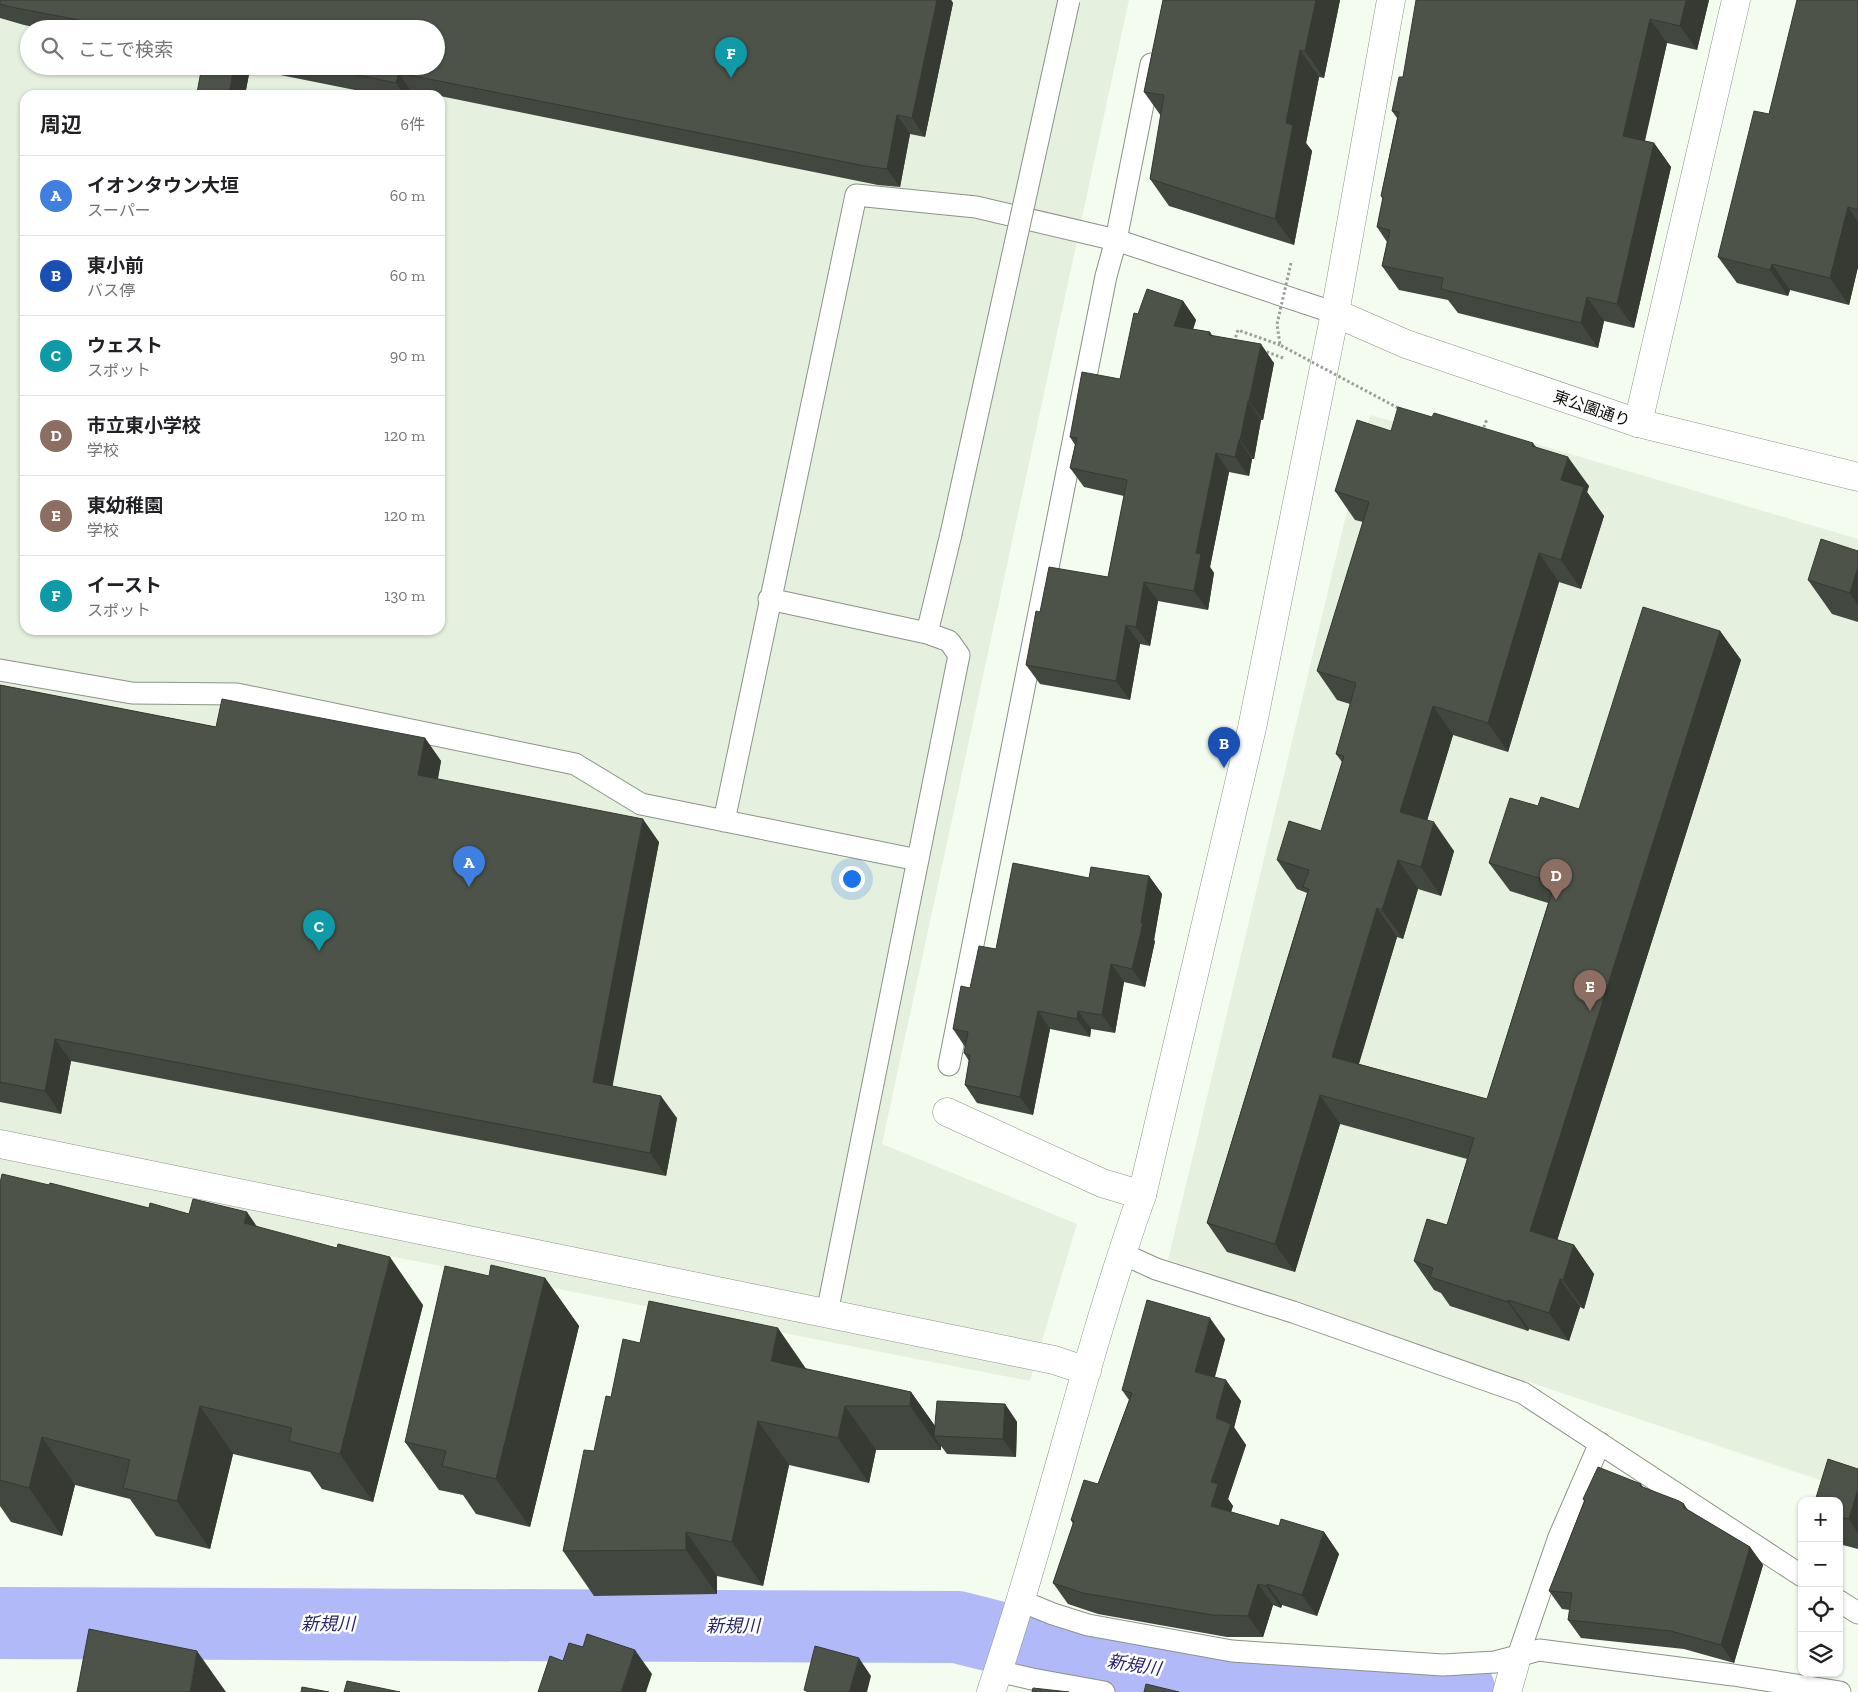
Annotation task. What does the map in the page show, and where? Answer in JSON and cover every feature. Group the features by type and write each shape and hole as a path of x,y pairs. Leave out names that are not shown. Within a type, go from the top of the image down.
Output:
{"street":[{"path":"996,1675 1018,1608 1121,1253 1142,1195 1252,728 1335,314 1391,0"},
{"path":"1638,423 1736,0"},
{"name":"東公園通り","path":"1335,314 1406,344 1638,423 1858,478"},
{"path":"947,1112 1102,1183 1142,1195"},
{"path":"0,1144 1054,1360 1087,1372"},
{"path":"1507,1692 1517,1660"}],"lane":[{"path":"927,633 951,534 1069,0"},
{"path":"949,1065 1106,276 1116,240 1154,48"},
{"path":"724,821 856,195 976,207 1116,240 1335,314"},
{"path":"770,599 927,633 949,641 959,655 827,1313"},
{"path":"0,670 132,693 237,694 575,764 641,804 918,860"},
{"path":"1121,1253 1156,1269 1293,1312 1523,1392 1798,1573"},
{"path":"1517,1660 1559,1537 1600,1443"},
{"path":"1843,1604 1858,1613"},
{"path":"1018,1608 1053,1614 1088,1625 1232,1651 1443,1665 1517,1660 1539,1650 1734,1675 1840,1692"},
{"path":"996,1675 1032,1679 1104,1692"}],"path":[{"path":"1280,345 1277,324 1291,263"},
{"path":"1242,344 1234,342 1238,330 1280,345 1406,412"},
{"path":"1258,349 1283,358"},
{"path":"1481,435 1487,419"}],"shaded area":[{"path":"0,0 1129,0 882,1144 1077,1224 1030,1381 0,1180"},
{"path":"1370,415 1483,445 1489,430 1858,539 1858,1493 1168,1260"}],"building":[{"path":"0,0 937,0 912,118 897,115 887,169 409,75 445,75 445,20 79,20 0,4"},
{"path":"1163,0 1316,0 1305,51 1300,50 1286,123 1293,125 1275,219 1150,179 1164,95 1144,92"},
{"path":"1416,0 1686,0 1680,26 1650,19 1623,136 1654,143 1617,304 1587,297 1581,323 1441,289 1443,278 1382,266 1390,230 1377,227 1383,197 1381,196 1399,112 1392,111 1399,77 1403,77"},
{"path":"1797,0 1858,0 1858,210 1848,207 1830,278 1772,264 1770,270 1718,257 1754,111 1769,114"},
{"path":"200,75 232,75 230,90 198,90"},
{"path":"358,75 398,75 396,83"},
{"path":"1147,289 1183,301 1174,326 1210,332 1209,335 1261,344 1235,457 1216,453 1196,553 1201,554 1194,591 1144,582 1136,627 1126,625 1116,681 1026,665 1036,611 1040,612 1049,567 1108,577 1127,480 1070,468 1077,438 1070,437 1082,372 1120,379 1134,313 1138,314"},
{"path":"1398,407 1432,417 1434,413 1533,443 1532,446 1568,457 1561,480 1584,487 1561,560 1539,553 1488,723 1433,706 1400,812 1434,822 1421,867 1398,860 1382,910 1377,908 1332,1057 1487,1099 1555,883 1489,863 1510,798 1538,806 1541,797 1579,809 1643,607 1720,631 1530,1231 1574,1245 1563,1280 1560,1279 1549,1313 1430,1277 1433,1268 1414,1261 1427,1219 1447,1225 1474,1138 1320,1095 1275,1244 1207,1223 1309,889 1303,887 1309,870 1277,860 1289,821 1321,831 1344,756 1336,754 1356,683 1317,671 1369,502 1335,491 1357,420 1391,431"},
{"path":"1821,539 1858,551 1858,567 1850,593 1808,580"},
{"path":"0,685 216,727 222,699 425,738 418,775 643,819 593,1082 661,1096 650,1153 55,1039 45,1091 0,1082"},
{"path":"1013,863 1089,878 1091,867 1149,876 1141,923 1143,923 1132,969 1111,964 1102,1015 1078,1011 1077,1019 1038,1011 1020,1097 965,1085 970,1055 964,1053 968,1032 953,1029 961,986 970,988 979,946 996,949"},
{"path":"2,1174 49,1185 50,1183 149,1208 150,1203 189,1214 193,1199 247,1212 244,1223 337,1248 338,1244 390,1257 340,1454 289,1441 292,1428 200,1406 177,1501 123,1488 130,1460 42,1437 29,1488 0,1480 0,1183"},
{"path":"491,1265 545,1278 496,1479 442,1466 446,1451 405,1442 445,1266 489,1276"},
{"path":"1147,1300 1210,1318 1195,1372 1226,1380 1216,1418 1231,1424 1211,1482 1218,1484 1211,1506 1279,1526 1281,1519 1324,1532 1302,1595 1267,1584 1266,1586 1258,1584 1248,1616 1212,1615 1083,1593 1053,1583 1074,1521 1071,1520 1084,1480 1098,1484 1132,1393 1122,1390"},
{"path":"649,1301 778,1328 771,1361 911,1392 910,1406 845,1406 838,1438 758,1421 732,1542 686,1532 686,1550 563,1551 584,1450 594,1451 606,1396 611,1397 623,1339 640,1343"},
{"path":"937,1401 1005,1404 1003,1439 934,1436"},
{"path":"1828,1459 1858,1469 1858,1489 1849,1519 1843,1518 1843,1497 1816,1497"},
{"path":"1598,1467 1679,1501 1684,1504 1683,1507 1750,1547 1721,1645 1671,1631 1568,1620 1572,1593 1549,1591 1585,1500 1583,1499"},
{"path":"89,1629 197,1651 190,1692 77,1692"},
{"path":"587,1634 635,1650 621,1692 538,1692 550,1656 563,1661 569,1643 583,1647"},
{"path":"815,1646 859,1658 849,1692 808,1692 804,1690"},
{"path":"347,1681 400,1692 344,1692"},
{"path":"1146,1684 1179,1692 1144,1692"},
{"path":"302,1687 329,1692 301,1692"},
{"path":"1033,1688 1069,1692 1032,1692"}],"waterway":[{"name":"新規川","path":"0,1623 957,1627 1064,1654 1199,1675 1460,1692"}],"place":[{"name":"イースト","path":"731,78"},
{"name":"東小前","path":"1224,768"},
{"name":"イオンタウン大垣","path":"469,887"},
{"name":"市立東小学校","path":"1556,900"},
{"name":"ウェスト","path":"319,951"},
{"name":"東幼稚園","path":"1590,1011"}]}
